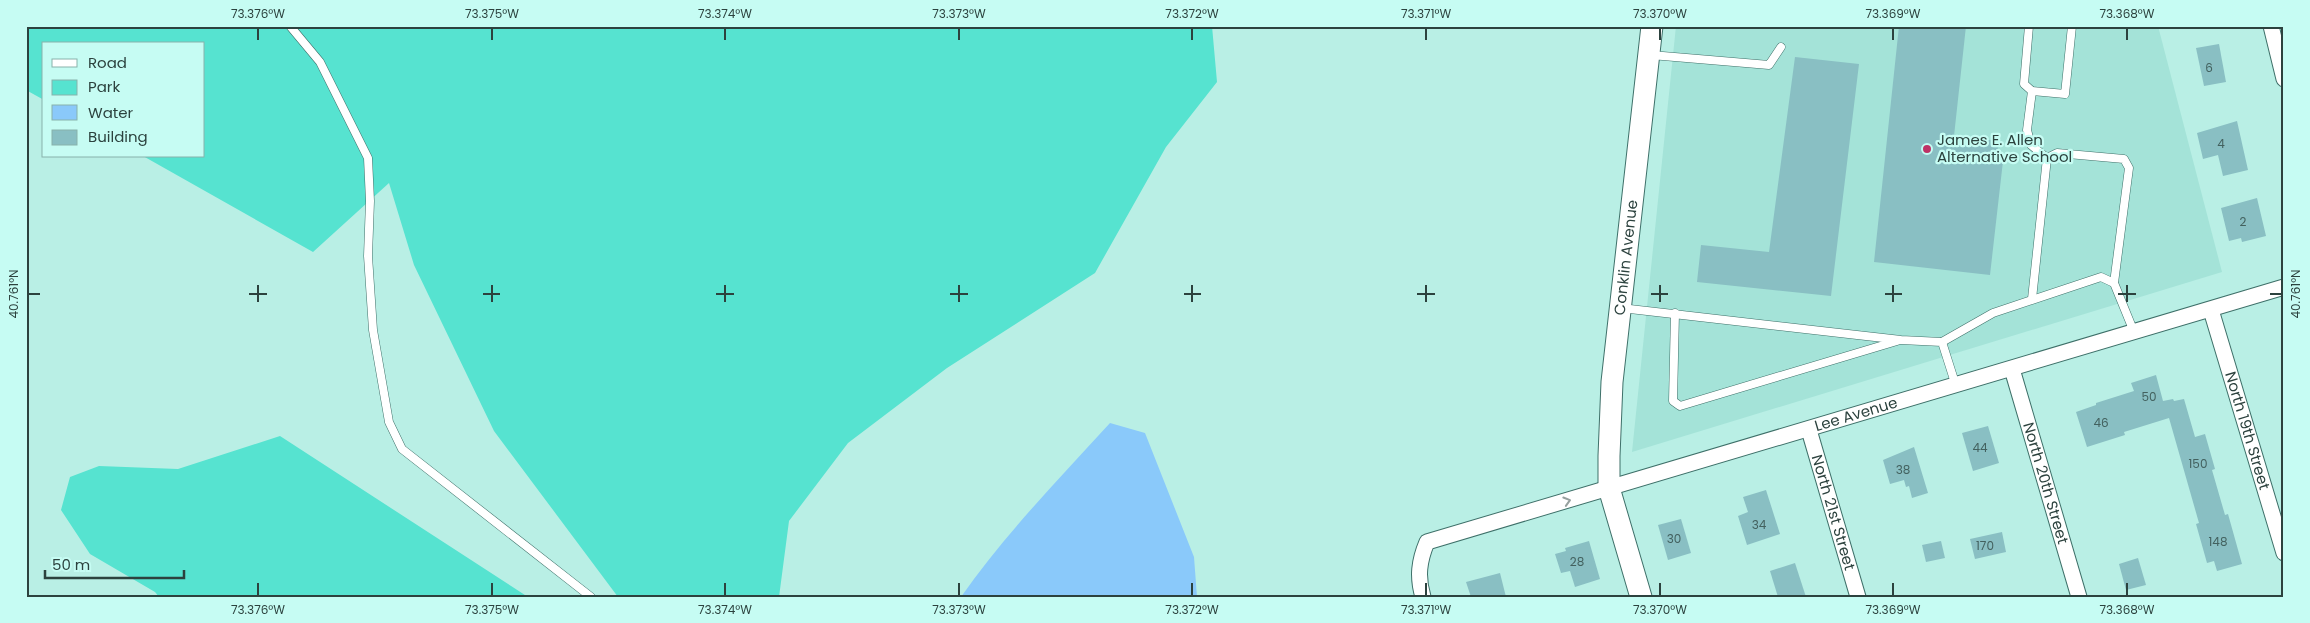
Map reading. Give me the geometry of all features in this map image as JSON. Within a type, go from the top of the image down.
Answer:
[{"type":"street","name":"Conklin Avenue","points":[[1641,597],[1609,488],[1612,382],[1652,26]]},
{"type":"street","points":[[2271,26],[2284,79]]},
{"type":"street","name":"Lee Avenue","points":[[1423,597],[1419,576],[1420,559],[1427,542],[2284,288]]},
{"type":"street","name":"North 19th Street","points":[[2211,310],[2284,553]]},
{"type":"street","name":"North 20th Street","points":[[2012,369],[2079,597]]},
{"type":"street","name":"North 21st Street","points":[[1809,430],[1858,597]]},
{"type":"lane","points":[[290,26],[320,62],[368,158],[370,201],[368,256],[373,330],[389,422],[402,449],[591,597]]},
{"type":"lane","points":[[2029,26],[2024,84],[2032,91],[2065,94],[2072,26]]},
{"type":"lane","points":[[1649,55],[1769,65],[1781,47]]},
{"type":"lane","points":[[2032,91],[2027,130],[2031,146],[2047,158]]},
{"type":"lane","points":[[2047,158],[2057,152],[2124,159],[2128,168],[2114,283],[2134,333]]},
{"type":"lane","points":[[2032,299],[2047,158]]},
{"type":"lane","points":[[1620,307],[1901,340],[1942,342],[1993,313],[2032,299],[2101,277],[2114,283]]},
{"type":"lane","points":[[1675,313],[1673,401],[1680,406],[1901,340]]},
{"type":"lane","points":[[1942,342],[1956,386]]},
{"type":"shaded area","name":"James E. Allen Alternative School","points":[[1676,26],[2158,26],[2222,272],[1632,452]]},
{"type":"green space","points":[[26,26],[1212,26],[1217,82],[1166,147],[1095,273],[947,368],[848,443],[789,521],[779,597],[618,597],[494,431],[414,265],[389,183],[313,252],[147,158],[205,158],[205,42],[42,42],[42,99],[26,90]]},
{"type":"green space","points":[[280,436],[528,597],[159,597],[155,592],[90,554],[61,510],[70,477],[99,466],[178,469]]},
{"type":"water","points":[[1110,423],[1145,433],[1194,557],[1197,597],[961,597],[1014,529]]},
{"type":"building","points":[[1899,26],[1966,26],[1954,136],[1999,141],[1997,161],[2003,161],[1990,275],[1874,262]]},
{"type":"building","points":[[2219,44],[2226,82],[2204,86],[2196,48]]},
{"type":"building","points":[[1795,57],[1859,64],[1831,296],[1697,282],[1701,245],[1769,252]]},
{"type":"building","points":[[2237,121],[2248,170],[2223,176],[2218,155],[2203,159],[2197,133]]},
{"type":"building","points":[[2257,198],[2266,236],[2242,242],[2241,238],[2229,241],[2221,208]]},
{"type":"building","points":[[2156,375],[2163,401],[2184,399],[2195,437],[2205,434],[2215,469],[2212,470],[2225,515],[2228,514],[2242,564],[2217,571],[2214,561],[2207,563],[2196,524],[2199,523],[2169,418],[2124,432],[2125,435],[2087,447],[2076,412],[2096,405],[2096,403],[2134,391],[2131,383]]},
{"type":"building","points":[[1988,426],[1999,463],[1973,471],[1962,433]]},
{"type":"building","points":[[1914,447],[1928,493],[1912,498],[1909,486],[1906,487],[1904,480],[1890,484],[1883,460]]},
{"type":"building","points":[[1766,490],[1780,534],[1747,545],[1738,516],[1748,512],[1743,497]]},
{"type":"building","points":[[1681,519],[1691,553],[1668,560],[1658,525]]},
{"type":"building","points":[[2002,532],[2006,552],[1975,559],[1970,539]]},
{"type":"building","points":[[1589,541],[1600,579],[1575,587],[1570,571],[1561,573],[1555,554],[1566,551],[1565,548]]},
{"type":"building","points":[[1941,541],[1945,558],[1926,562],[1922,545]]},
{"type":"building","points":[[2138,558],[2146,585],[2126,590],[2119,564]]},
{"type":"building","points":[[1795,563],[1806,597],[1778,597],[1770,571]]},
{"type":"building","points":[[1500,573],[1506,597],[1471,597],[1466,582]]},
{"type":"place","name":"James E. Allen Alternative School","points":[[1927,149]]}]
